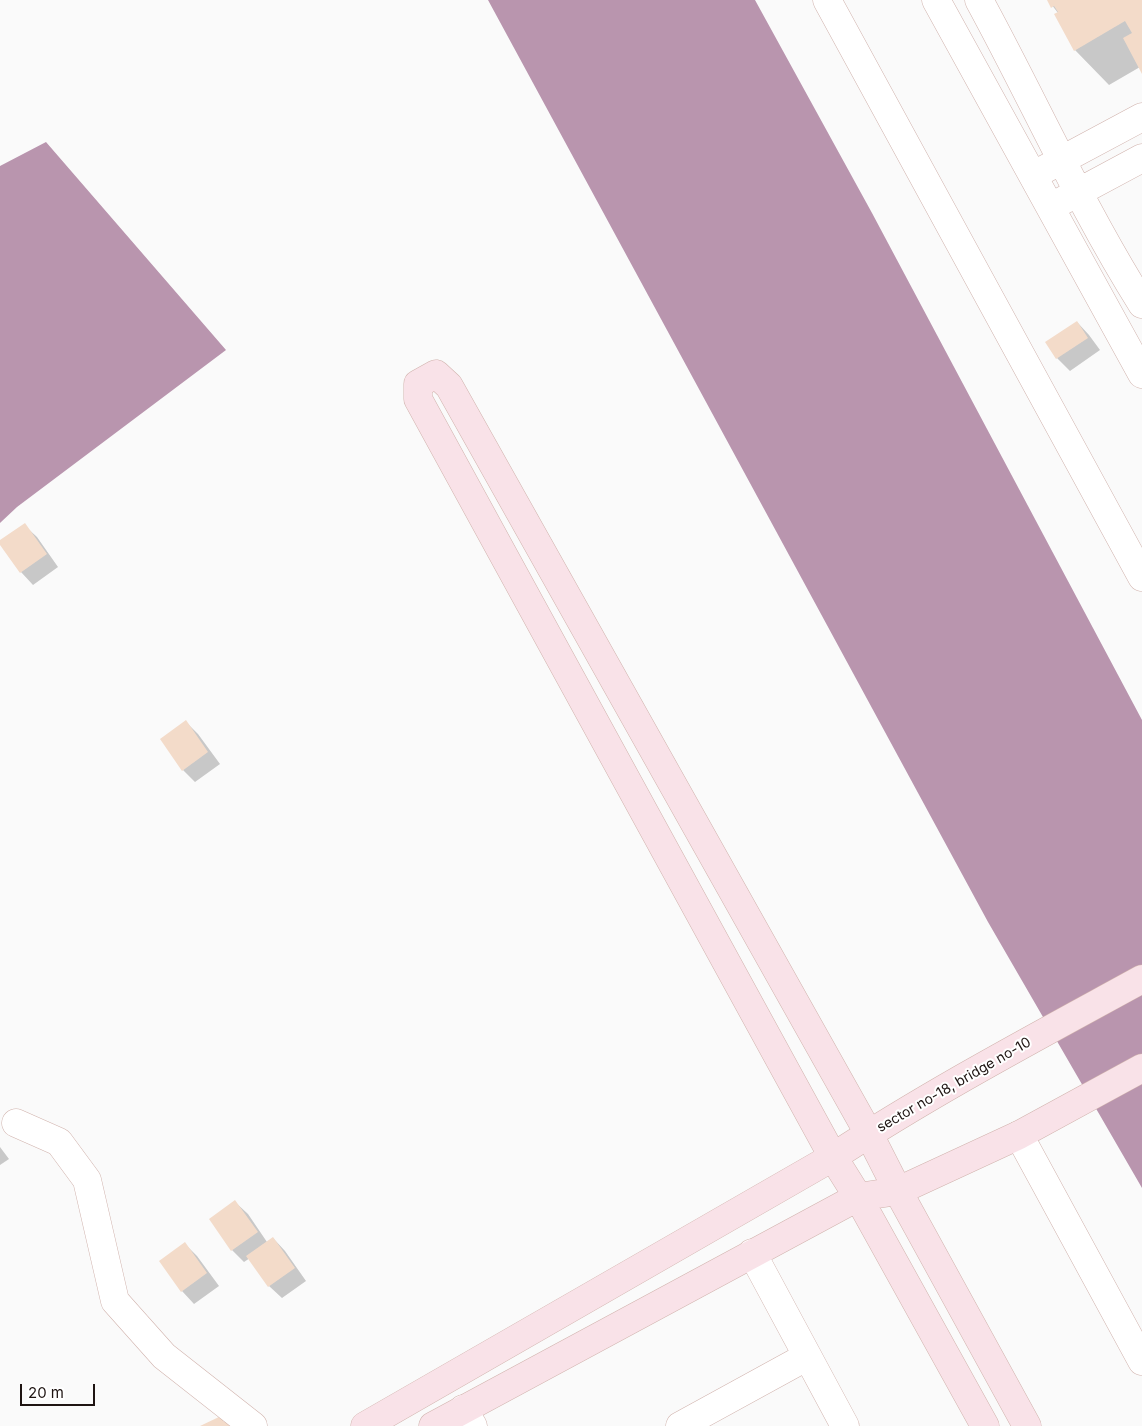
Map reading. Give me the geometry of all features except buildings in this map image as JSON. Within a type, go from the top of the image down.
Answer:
[{"type":"street","points":[[827,0],[1142,577]]},
{"type":"street","points":[[936,0],[1142,374]]},
{"type":"street","points":[[979,0],[1078,192],[1142,304]]},
{"type":"street","points":[[1033,176],[1142,117]]},
{"type":"street","points":[[1050,207],[1142,158]]},
{"type":"street","points":[[984,1426],[858,1197],[833,1157],[418,399],[418,384],[436,374],[449,386],[869,1134],[898,1191],[1027,1426]]},
{"type":"street","name":"sector no-18, bridge no-10","points":[[365,1426],[833,1157],[869,1134],[1039,1036],[1142,979]]},
{"type":"street","points":[[433,1426],[468,1418],[752,1252],[858,1197],[898,1191],[1019,1135],[1142,1068]]},
{"type":"street","points":[[16,1123],[59,1142],[87,1180],[115,1302],[164,1356],[253,1426]]},
{"type":"street","points":[[1019,1135],[1142,1361]]},
{"type":"street","points":[[752,1252],[844,1426]]},
{"type":"street","points":[[680,1426],[806,1357]]},
{"type":"shaded area","points":[[488,0],[755,0],[872,213],[1142,720],[1142,1188],[988,922]]},
{"type":"shaded area","points":[[46,142],[226,350],[17,507],[0,523],[0,166]]}]
